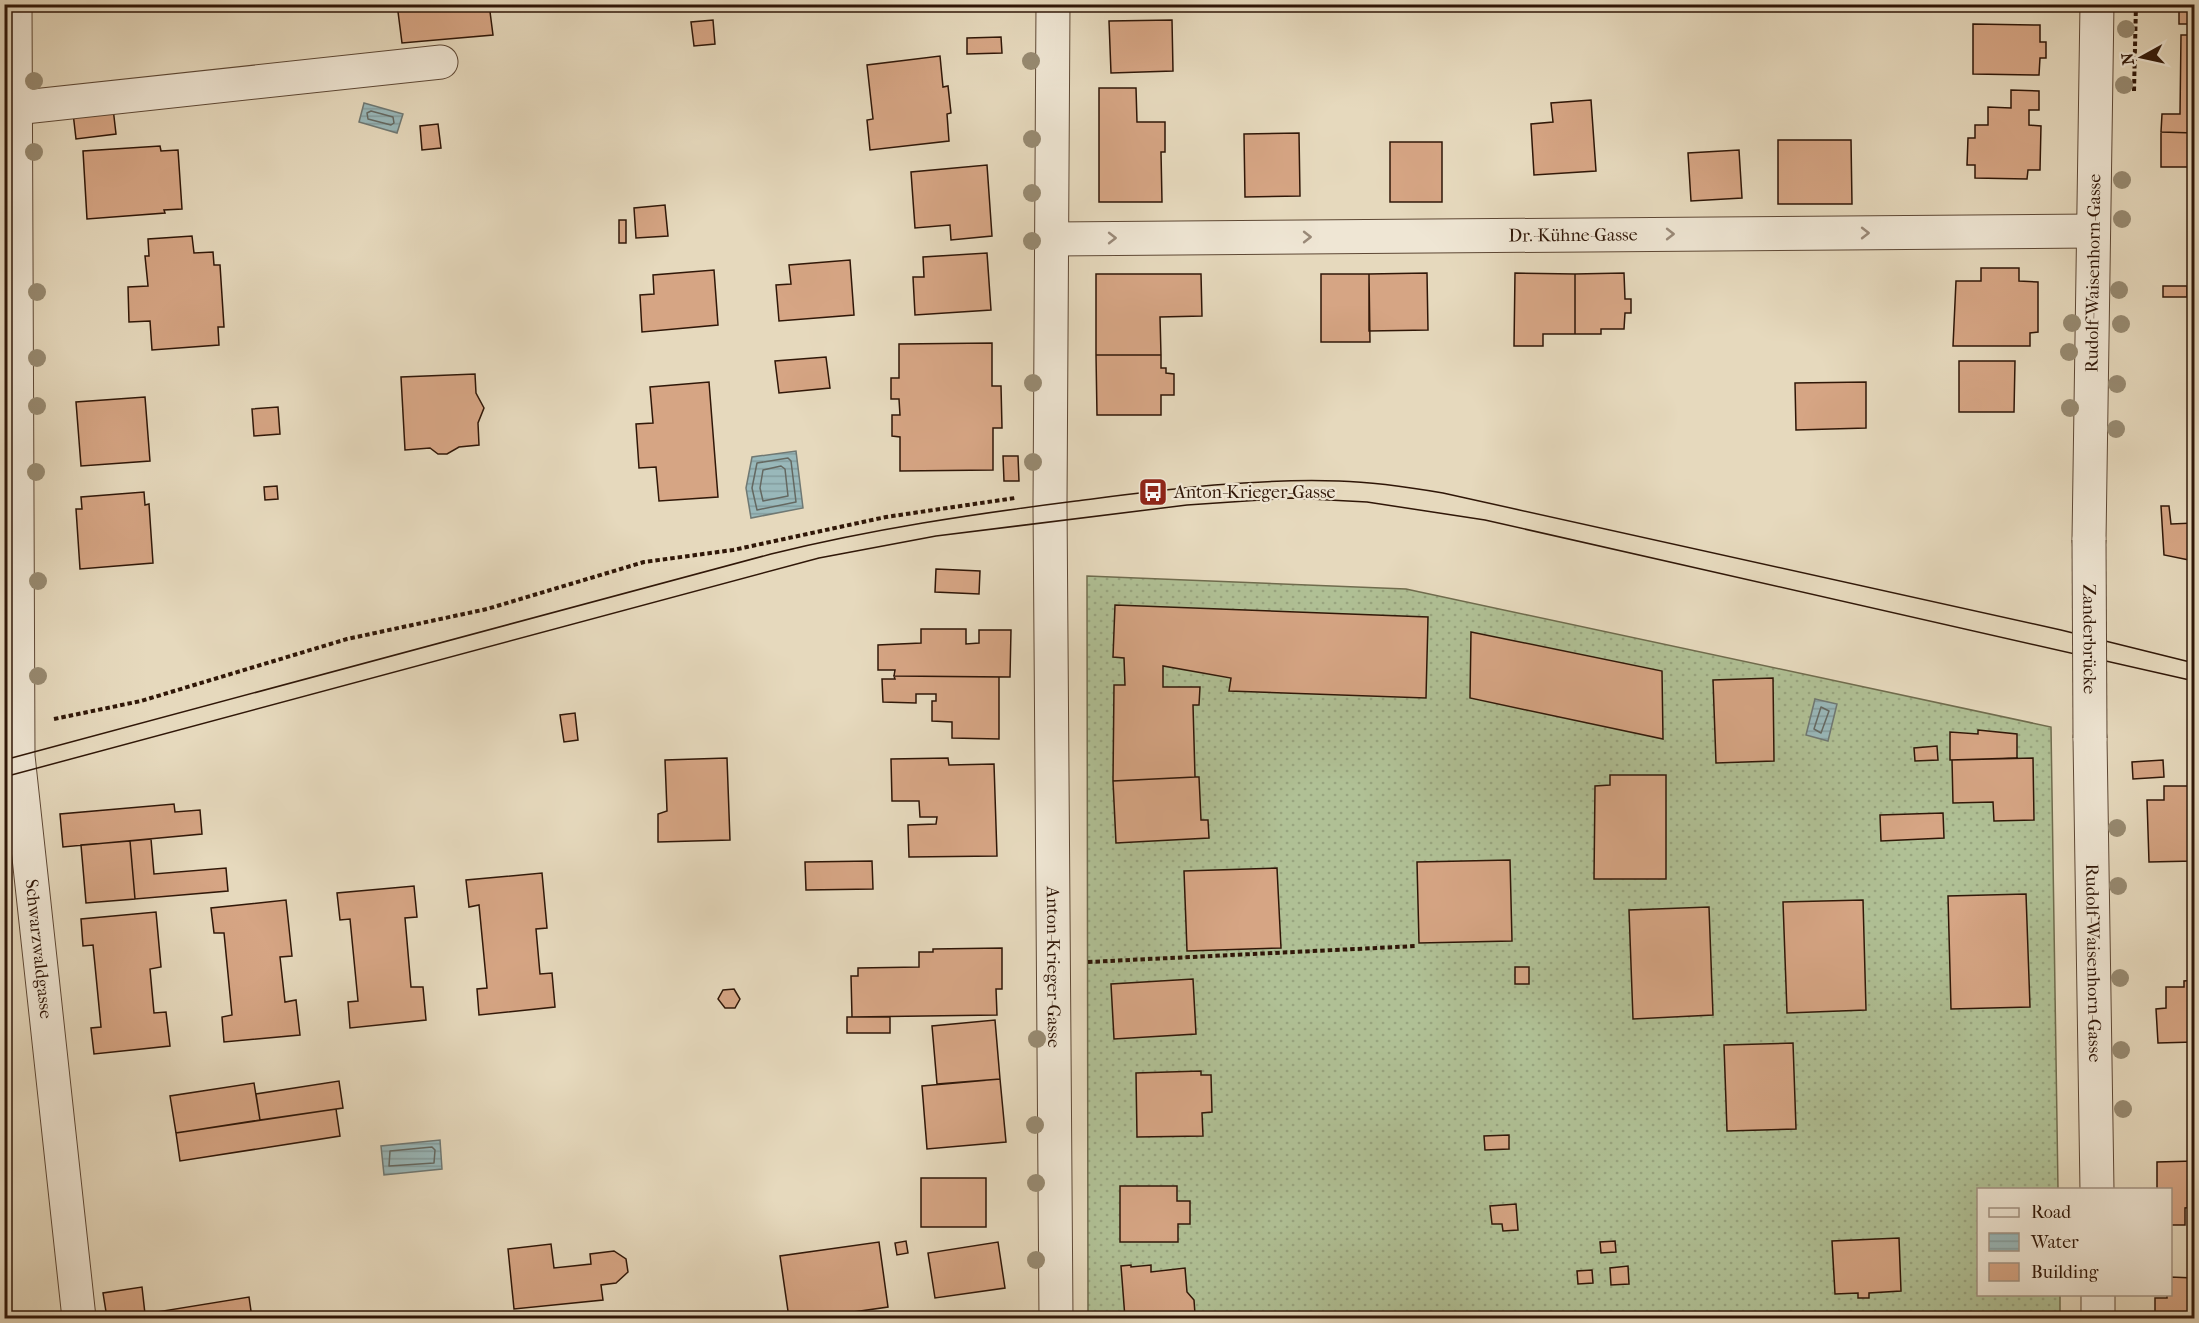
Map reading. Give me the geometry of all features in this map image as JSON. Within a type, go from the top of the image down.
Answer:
[{"type":"street","name":"Schwarzwaldgasse","points":[[15,4],[17,725],[13,802],[79,1318]]},
{"type":"street","name":"Anton-Krieger-Gasse","points":[[1053,4],[1051,493],[1056,1318]]},
{"type":"street","name":"Rudolf-Waisenhorn-Gasse","points":[[2089,540],[2097,4]]},
{"type":"street","points":[[15,108],[441,62]]},
{"type":"street","name":"Dr.-Kühne-Gasse","points":[[1053,239],[2094,231]]},
{"type":"street","name":"Zanderbrücke","points":[[2089,540],[2090,738]]},
{"type":"street","name":"Rudolf-Waisenhorn-Gasse","points":[[2090,738],[2097,1188]]},
{"type":"street","points":[[2098,1296],[2098,1318]]},
{"type":"path","points":[[17,725],[141,701],[347,639],[488,609],[644,562],[733,550],[886,517],[1051,493]]},
{"type":"path","points":[[1053,964],[1417,946]]},
{"type":"green space","points":[[1087,576],[1406,589],[2051,727],[2058,1188],[1977,1188],[1977,1296],[2060,1296],[2060,1318],[1088,1318]]},
{"type":"water","points":[[364,103],[403,114],[397,133],[359,122]]},
{"type":"water","points":[[796,451],[803,508],[751,518],[746,488],[752,457]]},
{"type":"water","points":[[1815,699],[1837,704],[1828,741],[1806,735]]},
{"type":"water","points":[[440,1140],[442,1169],[384,1175],[381,1146]]},
{"type":"building","points":[[397,4],[489,4],[493,35],[402,43]]},
{"type":"building","points":[[2179,4],[2194,4],[2194,24],[2179,24]]},
{"type":"building","points":[[713,20],[715,44],[694,46],[691,22]]},
{"type":"building","points":[[1172,20],[1173,71],[1111,73],[1109,21]]},
{"type":"building","points":[[1973,24],[2040,25],[2040,42],[2046,42],[2046,58],[2040,58],[2039,75],[1973,74]]},
{"type":"building","points":[[2181,35],[2194,35],[2194,133],[2161,132],[2162,114],[2180,114]]},
{"type":"building","points":[[1001,37],[1002,53],[967,54],[967,38]]},
{"type":"building","points":[[940,56],[943,87],[948,86],[951,113],[947,114],[949,141],[870,150],[867,120],[873,119],[867,65]]},
{"type":"building","points":[[1099,88],[1136,88],[1137,122],[1165,122],[1165,152],[1161,152],[1162,202],[1099,202]]},
{"type":"building","points":[[2011,90],[2039,91],[2039,110],[2029,110],[2029,125],[2041,126],[2040,170],[2028,170],[2027,179],[1975,178],[1975,165],[1967,165],[1968,138],[1975,138],[1975,125],[1988,125],[1988,107],[2011,108]]},
{"type":"building","points":[[1591,100],[1596,171],[1534,175],[1531,124],[1553,122],[1551,103]]},
{"type":"building","points":[[113,108],[116,134],[76,139],[73,113]]},
{"type":"building","points":[[438,124],[441,148],[422,150],[420,126]]},
{"type":"building","points":[[2161,132],[2194,133],[2194,167],[2161,167]]},
{"type":"building","points":[[1299,133],[1300,196],[1245,197],[1244,134]]},
{"type":"building","points":[[1778,140],[1851,140],[1852,204],[1778,204]]},
{"type":"building","points":[[1390,142],[1442,142],[1442,202],[1390,202]]},
{"type":"building","points":[[160,146],[161,151],[178,150],[182,209],[164,210],[165,213],[87,219],[83,151]]},
{"type":"building","points":[[1739,150],[1742,198],[1691,201],[1688,153]]},
{"type":"building","points":[[987,165],[992,236],[951,240],[950,225],[915,228],[911,172]]},
{"type":"building","points":[[665,205],[668,236],[636,238],[634,208]]},
{"type":"building","points":[[619,220],[626,220],[626,243],[619,243]]},
{"type":"building","points":[[192,236],[194,253],[213,252],[214,265],[220,265],[224,327],[218,327],[219,345],[152,350],[150,321],[129,322],[128,287],[148,286],[145,256],[149,256],[148,239]]},
{"type":"building","points":[[987,253],[991,310],[915,315],[913,277],[924,277],[923,257]]},
{"type":"building","points":[[850,260],[854,315],[779,321],[776,285],[791,284],[789,265]]},
{"type":"building","points":[[1981,268],[2019,268],[2019,281],[2038,282],[2038,332],[2030,333],[2030,346],[1953,346],[1956,281],[1981,281]]},
{"type":"building","points":[[714,270],[718,325],[642,332],[640,295],[654,294],[653,275]]},
{"type":"building","points":[[1427,273],[1428,330],[1369,331],[1369,274]]},
{"type":"building","points":[[1515,273],[1575,274],[1575,334],[1543,334],[1543,346],[1514,346]]},
{"type":"building","points":[[1624,273],[1625,299],[1631,299],[1631,313],[1625,313],[1624,329],[1601,329],[1601,334],[1575,334],[1575,274]]},
{"type":"building","points":[[1096,274],[1201,274],[1202,316],[1160,317],[1161,355],[1096,355]]},
{"type":"building","points":[[1321,274],[1369,274],[1370,342],[1321,342]]},
{"type":"building","points":[[2163,286],[2187,286],[2187,297],[2163,297]]},
{"type":"building","points":[[992,343],[992,386],[1001,386],[1002,428],[993,428],[993,470],[900,471],[900,437],[892,436],[892,415],[900,415],[899,399],[891,399],[891,378],[899,378],[899,344]]},
{"type":"building","points":[[1096,355],[1161,355],[1161,368],[1166,368],[1166,373],[1174,374],[1174,395],[1161,395],[1161,415],[1097,415]]},
{"type":"building","points":[[826,357],[830,388],[779,393],[775,361]]},
{"type":"building","points":[[1959,361],[2015,361],[2014,412],[1959,412]]},
{"type":"building","points":[[475,374],[476,393],[484,408],[478,423],[479,445],[459,447],[447,454],[438,454],[430,448],[405,450],[401,377]]},
{"type":"building","points":[[709,382],[718,497],[659,501],[656,467],[639,468],[636,424],[653,423],[650,387]]},
{"type":"building","points":[[1866,382],[1866,428],[1796,430],[1795,383]]},
{"type":"building","points":[[145,397],[150,461],[81,466],[76,402]]},
{"type":"building","points":[[278,407],[280,434],[254,436],[252,409]]},
{"type":"building","points":[[2188,445],[2194,445],[2194,478],[2188,478]]},
{"type":"building","points":[[1003,456],[1018,456],[1019,481],[1004,481]]},
{"type":"building","points":[[277,486],[278,499],[265,500],[264,487]]},
{"type":"building","points":[[144,492],[145,505],[149,504],[153,563],[80,569],[76,509],[82,509],[81,497]]},
{"type":"building","points":[[2161,506],[2169,506],[2171,524],[2194,523],[2194,561],[2164,555]]},
{"type":"building","points":[[936,569],[980,571],[979,594],[935,592]]},
{"type":"building","points":[[1115,605],[1428,617],[1426,698],[1229,691],[1231,678],[1163,666],[1163,687],[1200,687],[1199,705],[1193,705],[1195,777],[1113,781],[1114,685],[1125,685],[1124,658],[1113,657]]},
{"type":"building","points":[[921,629],[966,629],[966,644],[979,643],[979,630],[1011,630],[1010,677],[894,676],[895,670],[878,670],[878,645],[921,643]]},
{"type":"building","points":[[1471,632],[1662,671],[1663,739],[1470,698]]},
{"type":"building","points":[[894,676],[999,677],[999,739],[952,738],[952,722],[932,721],[932,701],[936,701],[936,694],[916,694],[916,703],[883,702],[882,679],[895,679]]},
{"type":"building","points":[[1773,678],[1774,761],[1716,763],[1713,680]]},
{"type":"building","points":[[575,713],[578,740],[564,742],[560,715]]},
{"type":"building","points":[[1978,730],[2017,734],[2017,758],[1950,760],[1950,732],[1978,734]]},
{"type":"building","points":[[1937,746],[1938,760],[1915,761],[1914,748]]},
{"type":"building","points":[[727,758],[730,840],[658,842],[658,814],[667,811],[665,760]]},
{"type":"building","points":[[948,758],[949,765],[994,764],[997,856],[909,857],[908,825],[936,824],[937,817],[920,817],[919,801],[892,801],[891,759]]},
{"type":"building","points":[[2033,758],[2034,820],[1994,821],[1993,802],[1953,803],[1952,760]]},
{"type":"building","points":[[2163,760],[2164,777],[2133,779],[2132,762]]},
{"type":"building","points":[[1610,775],[1666,775],[1666,879],[1594,879],[1595,786],[1610,785]]},
{"type":"building","points":[[1199,777],[1201,820],[1208,820],[1209,838],[1116,843],[1113,781]]},
{"type":"building","points":[[2164,786],[2194,786],[2194,861],[2149,862],[2147,800],[2164,800]]},
{"type":"building","points":[[174,804],[175,812],[200,810],[202,834],[63,847],[60,814]]},
{"type":"building","points":[[1943,813],[1944,838],[1881,841],[1880,815]]},
{"type":"building","points":[[151,839],[154,874],[226,868],[228,891],[135,899],[130,841]]},
{"type":"building","points":[[130,841],[135,899],[86,903],[81,845]]},
{"type":"building","points":[[1510,860],[1512,941],[1419,943],[1417,862]]},
{"type":"building","points":[[872,861],[873,889],[806,890],[805,862]]},
{"type":"building","points":[[1277,868],[1281,948],[1187,951],[1184,871]]},
{"type":"building","points":[[542,873],[547,928],[536,929],[540,974],[552,973],[555,1007],[479,1015],[477,989],[487,988],[479,905],[469,907],[466,880]]},
{"type":"building","points":[[414,886],[417,917],[405,918],[411,987],[423,987],[426,1020],[350,1028],[348,1002],[358,1001],[350,919],[340,920],[337,893]]},
{"type":"building","points":[[2026,894],[2030,1007],[1951,1009],[1948,896]]},
{"type":"building","points":[[286,900],[292,956],[280,957],[285,1002],[296,1000],[300,1035],[224,1042],[222,1017],[232,1015],[224,933],[214,933],[211,908]]},
{"type":"building","points":[[1863,900],[1866,1010],[1787,1013],[1783,902]]},
{"type":"building","points":[[1709,907],[1713,1015],[1633,1019],[1629,910]]},
{"type":"building","points":[[156,912],[161,967],[150,969],[154,1013],[166,1012],[170,1046],[94,1054],[91,1028],[101,1027],[93,945],[83,946],[81,919]]},
{"type":"building","points":[[1002,948],[1002,989],[996,989],[997,1015],[852,1017],[851,976],[858,976],[858,968],[919,967],[919,952],[933,952],[933,949]]},
{"type":"building","points":[[1515,967],[1529,967],[1529,984],[1515,984]]},
{"type":"building","points":[[1193,979],[1196,1034],[1114,1039],[1111,984]]},
{"type":"building","points":[[2194,980],[2194,1042],[2158,1043],[2156,1009],[2166,1008],[2166,987],[2184,987],[2184,981]]},
{"type":"building","points":[[734,989],[740,999],[735,1008],[725,1008],[718,999],[723,990]]},
{"type":"building","points":[[847,1017],[890,1017],[890,1033],[847,1033]]},
{"type":"building","points":[[995,1020],[1000,1079],[937,1084],[932,1026]]},
{"type":"building","points":[[1793,1043],[1796,1129],[1727,1131],[1724,1045]]},
{"type":"building","points":[[1201,1071],[1201,1075],[1211,1075],[1212,1112],[1202,1113],[1203,1136],[1137,1137],[1136,1073]]},
{"type":"building","points":[[1000,1079],[1006,1142],[927,1149],[922,1086]]},
{"type":"building","points":[[339,1081],[343,1108],[260,1120],[256,1094]]},
{"type":"building","points":[[254,1083],[260,1120],[176,1133],[170,1096]]},
{"type":"building","points":[[336,1109],[340,1136],[180,1161],[176,1133]]},
{"type":"building","points":[[1509,1135],[1509,1149],[1485,1150],[1484,1136]]},
{"type":"building","points":[[2194,1161],[2194,1207],[2185,1208],[2185,1225],[2172,1225],[2172,1188],[2157,1188],[2157,1162]]},
{"type":"building","points":[[921,1178],[986,1178],[986,1227],[921,1227]]},
{"type":"building","points":[[1120,1186],[1177,1186],[1177,1201],[1190,1201],[1190,1224],[1178,1224],[1178,1242],[1120,1242]]},
{"type":"building","points":[[1516,1204],[1518,1230],[1503,1231],[1502,1224],[1492,1224],[1490,1206]]},
{"type":"building","points":[[1899,1238],[1901,1291],[1869,1293],[1869,1298],[1858,1298],[1858,1293],[1835,1294],[1832,1241]]},
{"type":"building","points":[[906,1241],[908,1253],[897,1255],[895,1243]]},
{"type":"building","points":[[1615,1241],[1616,1252],[1601,1253],[1600,1242]]},
{"type":"building","points":[[879,1242],[888,1307],[811,1318],[789,1318],[780,1256]]},
{"type":"building","points":[[998,1242],[1005,1288],[935,1298],[928,1253]]},
{"type":"building","points":[[551,1244],[554,1268],[591,1264],[590,1254],[614,1251],[626,1259],[628,1272],[616,1283],[601,1285],[603,1300],[514,1309],[508,1249]]},
{"type":"building","points":[[1131,1265],[1131,1267],[1151,1265],[1151,1272],[1185,1268],[1187,1292],[1194,1300],[1195,1314],[1191,1318],[1125,1318],[1121,1266]]},
{"type":"building","points":[[1628,1266],[1629,1284],[1611,1285],[1610,1268]]},
{"type":"building","points":[[1592,1270],[1593,1283],[1578,1284],[1577,1271]]},
{"type":"building","points":[[2172,1277],[2194,1278],[2194,1318],[2155,1318],[2155,1298],[2167,1298],[2167,1296],[2172,1296]]},
{"type":"building","points":[[142,1287],[145,1314],[249,1297],[252,1318],[107,1318],[103,1293]]},
{"type":"tram line","points":[[4,760],[809,545],[999,511],[1174,489],[1273,481],[1352,482],[1443,493],[2061,630],[2194,663]]},
{"type":"tram line","points":[[4,777],[819,558],[936,536],[1187,505],[1291,498],[1367,502],[1485,520],[2194,681]]},
{"type":"place","name":"Anton-Krieger-Gasse","points":[[1153,492]]}]
